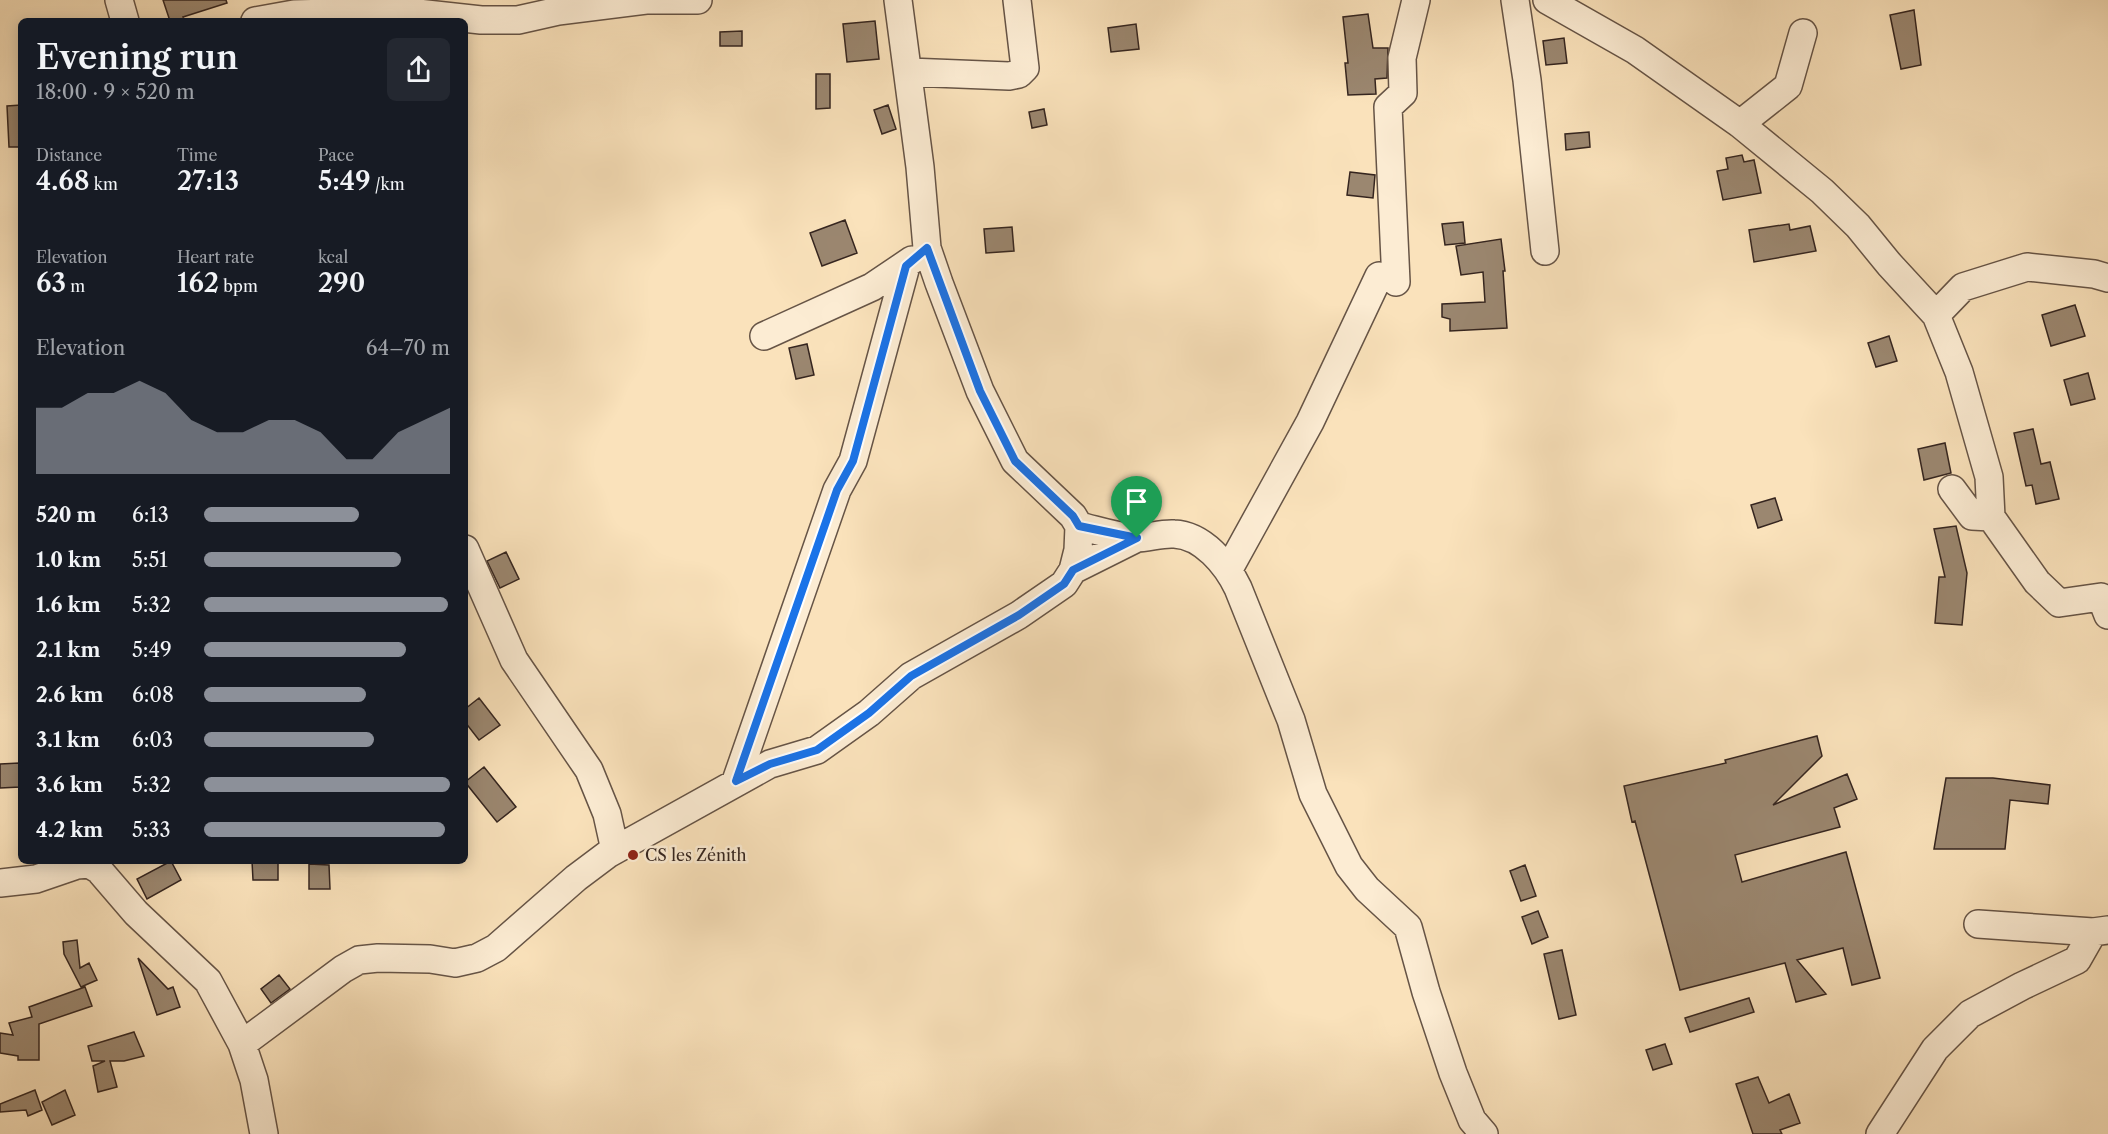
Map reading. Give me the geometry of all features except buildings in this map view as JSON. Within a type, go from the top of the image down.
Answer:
[{"type":"street","points":[[119,0],[124,18]]},
{"type":"street","points":[[468,19],[518,20],[558,11],[646,0],[698,0]]},
{"type":"street","points":[[242,1044],[343,969],[359,960],[430,959],[454,963],[477,958],[496,948],[576,878],[615,850],[770,764],[817,750],[869,713],[911,676],[1019,615],[1064,584],[1073,570],[1078,550],[1079,526],[1073,516],[1015,461],[980,391],[927,248],[909,72],[898,0]]},
{"type":"street","points":[[909,72],[1009,76],[1020,74],[1025,68],[1017,0]]},
{"type":"street","points":[[1229,569],[1388,279],[1388,107],[1403,93],[1402,58],[1416,0]]},
{"type":"street","points":[[1515,0],[1527,80],[1545,251]]},
{"type":"street","points":[[1547,0],[1635,50],[1740,124],[1822,191],[1858,226],[1936,315],[1959,372],[1989,477],[1991,517],[2037,582],[2059,603],[2100,597],[2108,615]]},
{"type":"street","points":[[272,18],[294,14],[400,11],[463,18]]},
{"type":"street","points":[[1740,124],[1788,86],[1803,33]]},
{"type":"street","points":[[764,336],[872,287],[906,266],[927,248]]},
{"type":"street","points":[[736,781],[837,490],[853,461],[906,266]]},
{"type":"street","points":[[1936,315],[1963,287],[2027,267],[2094,274],[2108,279]]},
{"type":"street","points":[[1952,489],[1972,516],[1991,517]]},
{"type":"street","points":[[1079,526],[1137,538],[1174,534],[1187,536],[1214,553],[1229,569],[1291,720],[1313,794],[1344,856],[1367,889],[1408,927],[1426,992],[1453,1073],[1472,1120],[1484,1134]]},
{"type":"street","points":[[1073,570],[1137,538]]},
{"type":"street","points":[[468,556],[514,660],[590,770],[607,814],[615,850]]},
{"type":"street","points":[[0,883],[36,879],[77,865],[89,864],[99,870],[136,913],[208,981],[242,1044],[254,1080],[264,1134]]},
{"type":"street","points":[[1978,924],[2101,931]]},
{"type":"street","points":[[1880,1134],[1935,1049],[1970,1014],[2077,960],[2101,931]]},
{"type":"place","name":"CS les Zénith","points":[[633,855]]},
{"type":"route","points":[[927,248],[980,391],[1015,461],[1073,516],[1079,526],[1137,538],[1073,570],[1064,584],[1019,615],[946,654],[911,676],[869,713],[817,750],[770,764],[736,781],[837,490],[853,461],[906,266],[927,248]]}]
